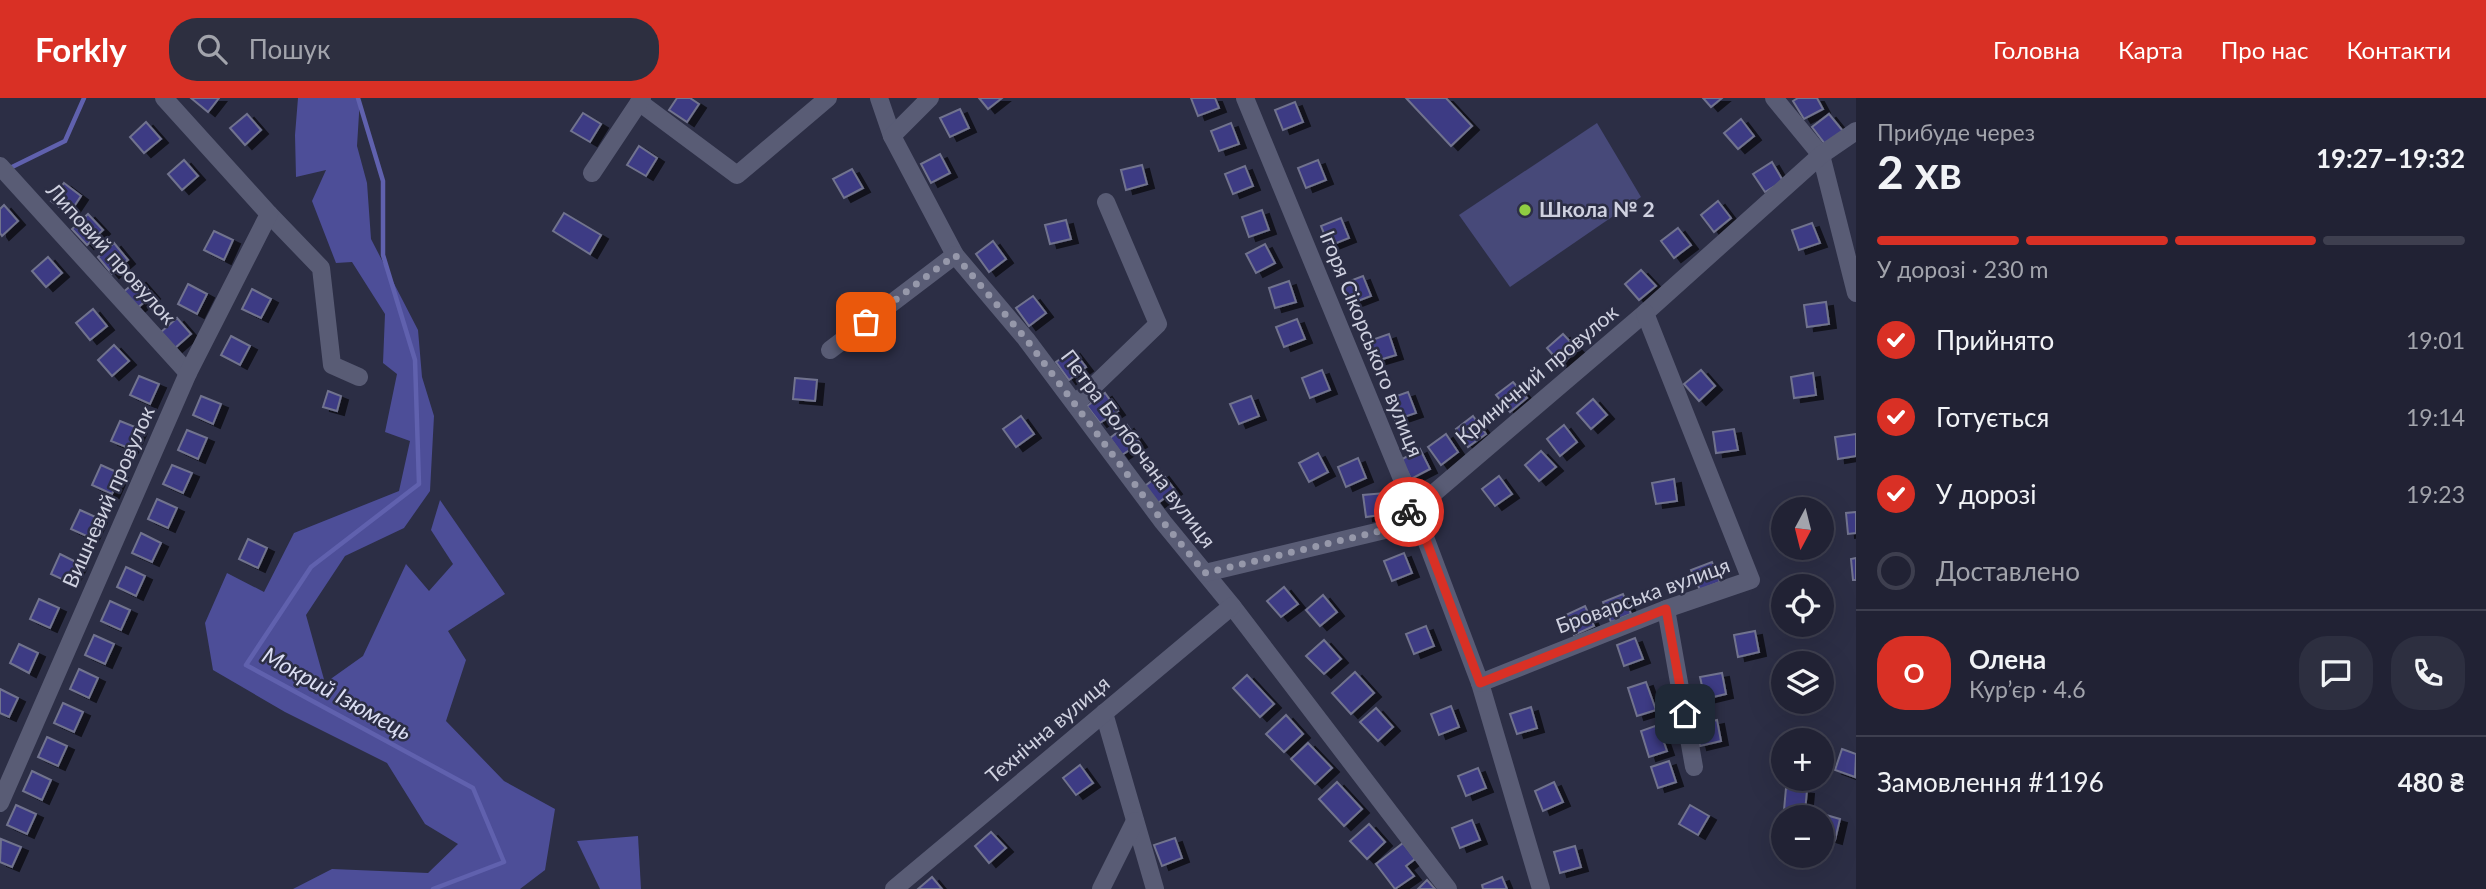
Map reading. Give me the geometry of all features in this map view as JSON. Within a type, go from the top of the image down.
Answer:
[{"type":"street","points":[[164,98],[321,268],[332,365],[359,377]]},
{"type":"street","points":[[592,173],[640,100],[737,175],[828,98]]},
{"type":"street","name":"Петра Болбочана вулиця","points":[[879,98],[892,136],[955,255],[1026,339],[1163,522],[1232,606],[1448,889]]},
{"type":"street","points":[[892,136],[930,98]]},
{"type":"street","name":"Ігоря Сікорського вулиця","points":[[1245,98],[1414,508],[1480,683],[1541,889]]},
{"type":"street","points":[[1774,98],[1821,155],[1856,293]]},
{"type":"street","name":"Криничний провулок","points":[[1205,573],[1393,528],[1645,313],[1821,155],[1856,131]]},
{"type":"street","name":"Липовий провулок","points":[[0,166],[188,373]]},
{"type":"street","points":[[1075,404],[1158,324],[1105,202]]},
{"type":"street","name":"Вишневий провулок","points":[[0,803],[188,373],[269,214]]},
{"type":"street","points":[[830,350],[955,255]]},
{"type":"street","name":"Броварська вулиця","points":[[1480,683],[1666,609],[1751,580],[1645,313]]},
{"type":"street","name":"Технічна вулиця","points":[[894,889],[1232,606]]},
{"type":"street","points":[[1666,609],[1694,766]]},
{"type":"street","points":[[1104,713],[1155,889]]},
{"type":"street","points":[[1101,889],[1135,821]]},
{"type":"shaded area","points":[[298,98],[360,98],[357,146],[367,183],[371,239],[418,330],[422,377],[434,416],[430,491],[404,528],[345,556],[306,615],[325,683],[363,656],[406,564],[429,591],[453,564],[431,530],[440,500],[505,594],[448,631],[466,660],[446,721],[504,781],[555,809],[545,870],[520,889],[293,889],[332,869],[428,873],[458,844],[425,824],[387,763],[285,712],[213,670],[205,623],[227,573],[264,592],[294,533],[399,491],[410,441],[385,432],[397,374],[383,363],[385,314],[352,262],[336,263],[312,201],[326,170],[296,177]]},
{"type":"shaded area","points":[[1597,123],[1641,197],[1510,287],[1459,215]]},
{"type":"shaded area","points":[[638,836],[641,889],[600,889],[577,841]]},
{"type":"building","points":[[191,98],[219,98],[208,112]]},
{"type":"building","points":[[677,98],[690,98],[699,104],[687,122],[669,110]]},
{"type":"building","points":[[979,98],[1002,98],[988,109]]},
{"type":"building","points":[[1191,98],[1215,98],[1219,108],[1198,116]]},
{"type":"building","points":[[1406,98],[1446,98],[1472,126],[1451,146]]},
{"type":"building","points":[[1703,98],[1722,98],[1711,107]]},
{"type":"building","points":[[1798,98],[1817,98],[1823,109],[1804,119],[1793,101]]},
{"type":"building","points":[[1295,102],[1303,122],[1283,130],[1275,110]]},
{"type":"building","points":[[960,109],[969,128],[950,137],[940,118]]},
{"type":"building","points":[[583,113],[601,124],[590,142],[571,131]]},
{"type":"building","points":[[247,114],[261,130],[245,145],[230,128]]},
{"type":"building","points":[[1829,114],[1843,131],[1825,144],[1812,127]]},
{"type":"building","points":[[1741,119],[1754,136],[1738,149],[1724,133]]},
{"type":"building","points":[[146,122],[161,139],[144,153],[130,137]]},
{"type":"building","points":[[1231,123],[1239,144],[1219,151],[1211,131]]},
{"type":"building","points":[[639,146],[657,158],[646,176],[627,165]]},
{"type":"building","points":[[940,154],[950,173],[931,183],[921,164]]},
{"type":"building","points":[[184,160],[198,176],[182,190],[168,174]]},
{"type":"building","points":[[1318,160],[1326,180],[1306,188],[1298,168]]},
{"type":"building","points":[[1772,162],[1783,181],[1765,192],[1753,174]]},
{"type":"building","points":[[1142,165],[1147,184],[1126,190],[1121,170]]},
{"type":"building","points":[[1245,166],[1253,186],[1233,194],[1225,174]]},
{"type":"building","points":[[852,169],[863,188],[844,198],[833,179]]},
{"type":"building","points":[[64,183],[81,196],[69,214],[51,201]]},
{"type":"building","points":[[1718,201],[1731,218],[1714,232],[1701,215]]},
{"type":"building","points":[[4,205],[18,221],[2,236],[0,209]]},
{"type":"building","points":[[1262,210],[1269,230],[1249,237],[1242,217]]},
{"type":"building","points":[[564,213],[601,235],[590,254],[553,231]]},
{"type":"building","points":[[88,214],[103,230],[87,245],[72,229]]},
{"type":"building","points":[[1341,218],[1349,238],[1329,246],[1321,226]]},
{"type":"building","points":[[1066,220],[1071,239],[1050,244],[1045,225]]},
{"type":"building","points":[[1812,223],[1820,243],[1799,250],[1792,230]]},
{"type":"building","points":[[1678,228],[1691,245],[1674,258],[1661,241]]},
{"type":"building","points":[[214,231],[233,240],[224,260],[204,250]]},
{"type":"building","points":[[993,241],[1006,259],[989,272],[976,254]]},
{"type":"building","points":[[114,243],[128,260],[112,274],[98,257]]},
{"type":"building","points":[[1265,244],[1275,263],[1256,273],[1246,254]]},
{"type":"building","points":[[48,257],[62,273],[46,287],[32,271]]},
{"type":"building","points":[[1641,270],[1656,286],[1639,300],[1625,284]]},
{"type":"building","points":[[1363,276],[1371,296],[1350,304],[1342,284]]},
{"type":"building","points":[[139,279],[153,295],[136,309],[122,293]]},
{"type":"building","points":[[1289,281],[1296,302],[1275,308],[1269,288]]},
{"type":"building","points":[[188,284],[207,294],[197,314],[178,304]]},
{"type":"building","points":[[252,289],[271,299],[261,318],[242,309]]},
{"type":"building","points":[[1033,296],[1046,313],[1029,326],[1016,308]]},
{"type":"building","points":[[1826,302],[1829,324],[1807,327],[1804,305]]},
{"type":"building","points":[[93,309],[107,326],[90,340],[76,323]]},
{"type":"building","points":[[177,318],[191,334],[175,348],[161,332]]},
{"type":"building","points":[[1297,319],[1305,339],[1284,347],[1276,327]]},
{"type":"building","points":[[1389,334],[1396,355],[1376,361],[1369,341]]},
{"type":"building","points":[[1563,334],[1578,350],[1561,364],[1547,348]]},
{"type":"building","points":[[231,336],[250,346],[240,365],[221,355]]},
{"type":"building","points":[[114,345],[129,361],[112,376],[98,360]]},
{"type":"building","points":[[1073,350],[1086,367],[1069,380],[1056,362]]},
{"type":"building","points":[[1322,370],[1330,390],[1310,398],[1302,378]]},
{"type":"building","points":[[1701,370],[1715,386],[1699,401],[1684,384]]},
{"type":"building","points":[[1813,373],[1816,395],[1794,398],[1791,377]]},
{"type":"building","points":[[139,376],[159,384],[150,404],[130,395]]},
{"type":"building","points":[[795,378],[817,380],[815,401],[793,399]]},
{"type":"building","points":[[1513,382],[1527,398],[1510,412],[1496,395]]},
{"type":"building","points":[[328,391],[341,396],[337,411],[323,407]]},
{"type":"building","points":[[1408,392],[1416,413],[1395,420],[1388,399]]},
{"type":"building","points":[[1105,393],[1118,411],[1100,423],[1087,406]]},
{"type":"building","points":[[201,396],[221,404],[213,424],[193,415]]},
{"type":"building","points":[[1251,396],[1259,416],[1239,424],[1230,404]]},
{"type":"building","points":[[1593,399],[1607,415],[1591,429],[1577,413]]},
{"type":"building","points":[[1021,416],[1034,434],[1016,447],[1003,429]]},
{"type":"building","points":[[1473,416],[1486,434],[1468,447],[1456,429]]},
{"type":"building","points":[[120,421],[140,429],[131,449],[111,441]]},
{"type":"building","points":[[1127,425],[1140,443],[1122,455],[1110,438]]},
{"type":"building","points":[[1564,425],[1577,442],[1560,456],[1547,439]]},
{"type":"building","points":[[1734,429],[1738,450],[1716,453],[1713,432]]},
{"type":"building","points":[[187,430],[207,438],[198,459],[178,450]]},
{"type":"building","points":[[1446,434],[1458,452],[1441,465],[1428,447]]},
{"type":"building","points":[[1856,434],[1856,456],[1838,459],[1835,437]]},
{"type":"building","points":[[1420,449],[1430,469],[1411,479],[1401,460]]},
{"type":"building","points":[[1541,451],[1556,467],[1539,481],[1525,465]]},
{"type":"building","points":[[1318,453],[1328,472],[1309,482],[1299,463]]},
{"type":"building","points":[[1358,458],[1366,478],[1346,487],[1338,467]]},
{"type":"building","points":[[101,465],[121,474],[112,494],[92,485]]},
{"type":"building","points":[[172,465],[192,473],[183,493],[163,484]]},
{"type":"building","points":[[1162,473],[1175,490],[1158,503],[1145,486]]},
{"type":"building","points":[[1499,476],[1512,494],[1495,506],[1482,489]]},
{"type":"building","points":[[1674,479],[1677,501],[1656,504],[1652,483]]},
{"type":"building","points":[[1385,493],[1387,514],[1366,517],[1363,495]]},
{"type":"building","points":[[157,499],[177,508],[168,528],[148,519]]},
{"type":"building","points":[[80,510],[100,519],[91,538],[71,529]]},
{"type":"building","points":[[1856,512],[1856,533],[1848,534],[1846,513]]},
{"type":"building","points":[[141,533],[161,543],[152,562],[132,553]]},
{"type":"building","points":[[248,539],[267,548],[258,568],[239,559]]},
{"type":"building","points":[[1404,553],[1412,573],[1392,581],[1384,561]]},
{"type":"building","points":[[60,554],[80,564],[70,583],[51,574]]},
{"type":"building","points":[[1856,558],[1856,580],[1853,580],[1851,559]]},
{"type":"building","points":[[1712,562],[1720,582],[1700,590],[1691,570]]},
{"type":"building","points":[[126,567],[145,576],[136,596],[117,587]]},
{"type":"building","points":[[1284,587],[1298,604],[1281,617],[1267,601]]},
{"type":"building","points":[[1623,594],[1631,614],[1611,622],[1603,602]]},
{"type":"building","points":[[1323,595],[1337,612],[1320,626],[1306,610]]},
{"type":"building","points":[[39,599],[59,608],[50,628],[30,619]]},
{"type":"building","points":[[110,601],[130,610],[121,630],[101,621]]},
{"type":"building","points":[[1585,606],[1594,626],[1574,635],[1566,615]]},
{"type":"building","points":[[1426,626],[1434,646],[1414,654],[1406,634]]},
{"type":"building","points":[[1755,631],[1759,652],[1738,657],[1734,635]]},
{"type":"building","points":[[94,635],[114,644],[105,664],[85,655]]},
{"type":"building","points":[[1635,638],[1643,659],[1624,666],[1617,645]]},
{"type":"building","points":[[1324,640],[1341,659],[1324,674],[1306,656]]},
{"type":"building","points":[[19,644],[38,653],[29,673],[10,663]]},
{"type":"building","points":[[79,669],[98,678],[89,698],[70,689]]},
{"type":"building","points":[[1355,672],[1374,693],[1351,714],[1332,693]]},
{"type":"building","points":[[1722,673],[1726,694],[1705,699],[1700,677]]},
{"type":"building","points":[[1247,675],[1274,704],[1260,717],[1233,688]]},
{"type":"building","points":[[1646,682],[1656,710],[1637,716],[1628,688]]},
{"type":"building","points":[[0,689],[18,698],[9,717],[0,713]]},
{"type":"building","points":[[63,703],[83,712],[74,732],[54,723]]},
{"type":"building","points":[[1451,706],[1459,727],[1439,735],[1431,714]]},
{"type":"building","points":[[1531,707],[1537,728],[1517,734],[1510,714]]},
{"type":"building","points":[[1376,708],[1393,727],[1378,741],[1360,722]]},
{"type":"building","points":[[1286,715],[1303,734],[1284,752],[1266,734]]},
{"type":"building","points":[[1717,720],[1721,741],[1700,746],[1695,725]]},
{"type":"building","points":[[1658,725],[1667,751],[1649,757],[1641,731]]},
{"type":"building","points":[[47,737],[67,746],[58,766],[38,757]]},
{"type":"building","points":[[1308,743],[1332,768],[1315,784],[1291,759]]},
{"type":"building","points":[[1842,749],[1856,754],[1855,777],[1835,770]]},
{"type":"building","points":[[1669,761],[1676,782],[1658,788],[1651,767]]},
{"type":"building","points":[[1080,765],[1093,783],[1076,795],[1063,778]]},
{"type":"building","points":[[1478,768],[1486,788],[1466,796],[1458,776]]},
{"type":"building","points":[[32,771],[51,780],[42,800],[23,791]]},
{"type":"building","points":[[1337,782],[1362,809],[1344,826],[1319,799]]},
{"type":"building","points":[[1554,782],[1563,802],[1543,811],[1535,791]]},
{"type":"building","points":[[1786,791],[1807,791],[1806,805],[1784,805]]},
{"type":"building","points":[[16,805],[36,814],[27,834],[7,825]]},
{"type":"building","points":[[1690,805],[1709,816],[1698,835],[1679,824]]},
{"type":"building","points":[[1834,817],[1840,819],[1834,840]]},
{"type":"building","points":[[1472,820],[1480,840],[1460,848],[1452,828]]},
{"type":"building","points":[[1369,824],[1385,842],[1367,859],[1350,841]]},
{"type":"building","points":[[991,832],[1006,848],[989,863],[975,846]]},
{"type":"building","points":[[1175,838],[1182,858],[1162,866],[1154,845]]},
{"type":"building","points":[[1,839],[21,847],[12,867],[0,862]]},
{"type":"building","points":[[1403,843],[1415,859],[1406,866],[1414,876],[1395,889],[1376,864]]},
{"type":"building","points":[[1575,846],[1581,867],[1560,873],[1554,852]]},
{"type":"building","points":[[932,877],[942,889],[918,889]]},
{"type":"building","points":[[1502,877],[1507,889],[1483,889],[1482,885]]},
{"type":"building","points":[[1427,880],[1435,889],[1418,889]]},
{"type":"waterway","points":[[10,168],[65,141],[84,98]]},
{"type":"waterway","name":"Мокрий Ізюмець","points":[[358,98],[383,181],[383,255],[415,360],[419,484],[311,567],[246,665],[473,788],[504,862],[433,889]]},
{"type":"way so far","points":[[866,322],[955,255],[1026,339],[1163,522],[1205,573],[1393,528],[1409,512]]},
{"type":"place","name":"Школа № 2","points":[[1525,210]]},
{"type":"route","points":[[1409,512],[1414,508],[1480,683],[1666,609],[1685,714]]}]
